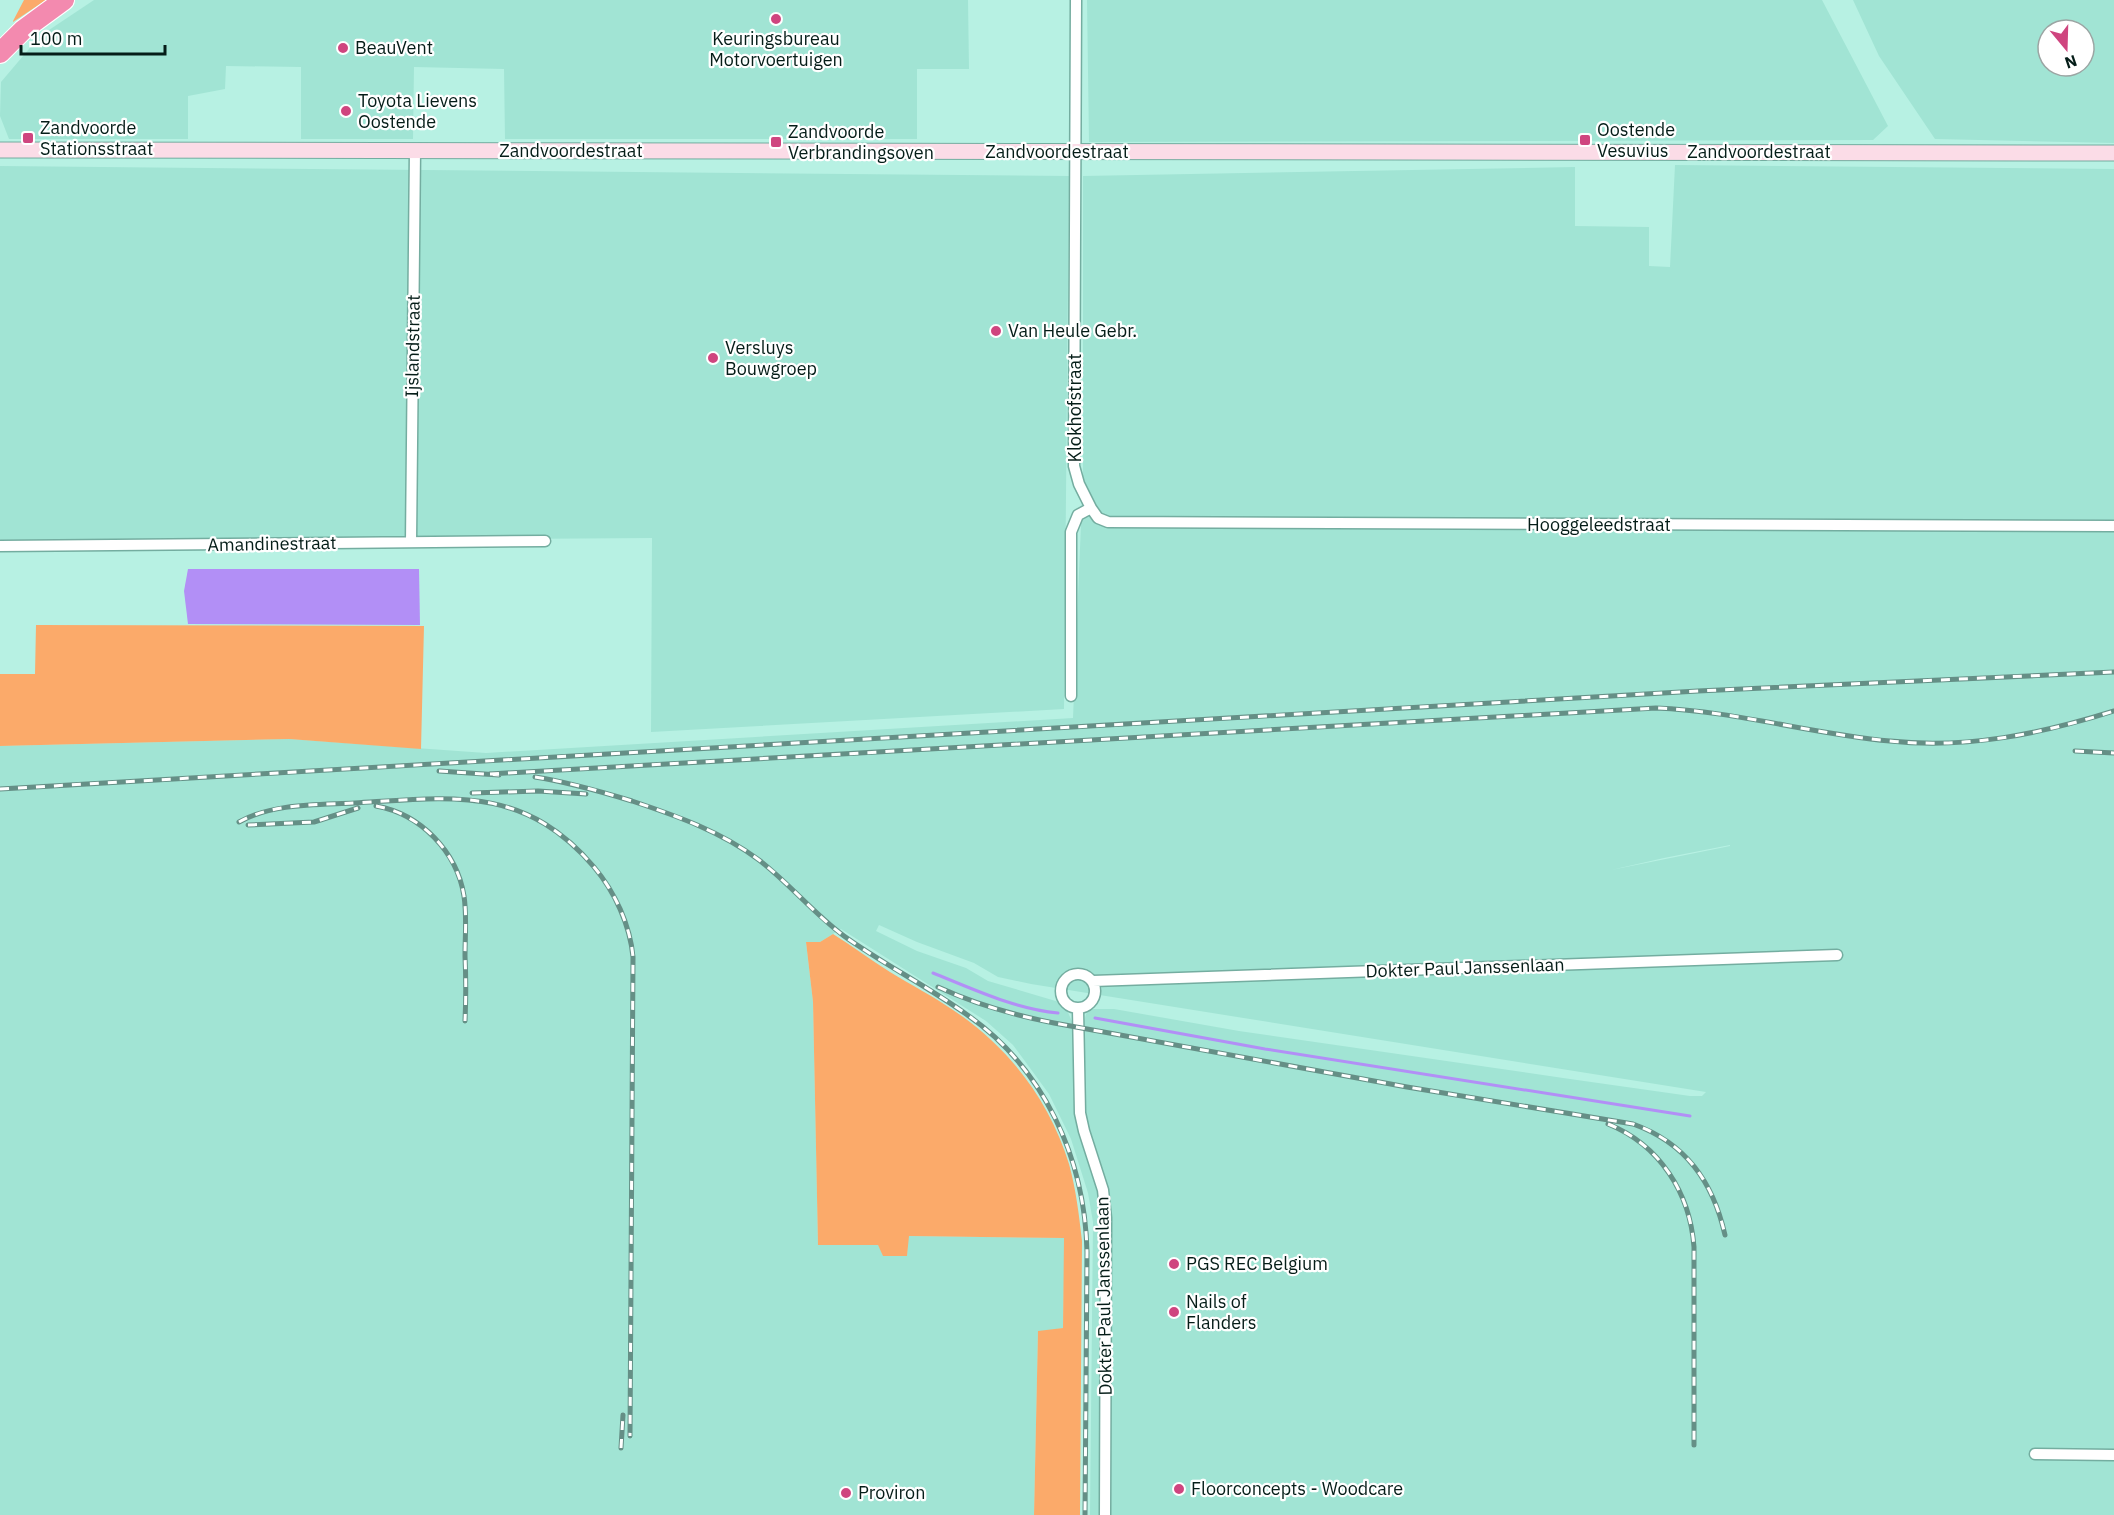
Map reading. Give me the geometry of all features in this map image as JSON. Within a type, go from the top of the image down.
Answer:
[{"type":"highway","points":[[0,53],[23,30],[64,0]]},
{"type":"main road","name":"Zandvoordestraat","points":[[0,150],[2114,153]]},
{"type":"street","name":"Klokhofstraat","points":[[1076,0],[1074,466],[1079,484],[1091,508]]},
{"type":"street","name":"Ijslandstraat","points":[[411,542],[415,150]]},
{"type":"street","name":"Hooggeleedstraat","points":[[1091,508],[1098,518],[1108,522],[2114,526]]},
{"type":"street","points":[[1071,696],[1071,531],[1078,515],[1091,508]]},
{"type":"street","name":"Amandinestraat","points":[[0,546],[545,541]]},
{"type":"street","name":"Dokter Paul Janssenlaan","points":[[1105,1515],[1106,1218],[1103,1190],[1080,1113],[1078,1009],[1072,1008],[1062,999],[1061,986],[1065,979],[1072,974],[1087,976],[1093,981],[1837,955]]},
{"type":"street","points":[[1078,1009],[1087,1006],[1094,999],[1096,990],[1093,981]]},
{"type":"street","points":[[2035,1454],[2114,1455]]},
{"type":"shaded area","points":[[24,0],[46,0],[13,22],[13,21]]},
{"type":"shaded area","points":[[94,0],[968,0],[969,69],[917,69],[917,139],[505,139],[504,69],[414,67],[413,139],[301,139],[301,67],[226,66],[225,89],[188,96],[188,139],[9,139],[0,116],[1,82],[40,36]]},
{"type":"shaded area","points":[[1087,0],[1822,0],[1888,126],[1873,140],[1089,142]]},
{"type":"shaded area","points":[[1853,0],[2114,0],[2114,143],[1935,139],[1879,56]]},
{"type":"shaded area","points":[[1675,165],[2114,169],[2114,1515],[1090,1515],[1093,1222],[1088,1193],[1071,1139],[1049,1094],[1013,1045],[986,1021],[841,929],[820,942],[806,942],[813,1002],[818,1245],[878,1245],[884,1256],[907,1256],[908,1236],[1065,1238],[1063,1328],[1038,1332],[1034,1515],[0,1515],[0,746],[289,739],[486,753],[1073,718],[1083,476],[1083,176],[1575,167],[1575,226],[1649,227],[1649,266],[1670,267]],"holes":[[[1730,846],[1611,870],[1664,858]],[[879,925],[974,963],[998,977],[1031,984],[1706,1092],[1702,1096],[1690,1096],[1239,1031],[1114,1009],[1090,1009],[1083,1025],[1073,1024],[1067,1010],[1059,1002],[988,981],[966,968],[917,951],[876,931]]]},
{"type":"shaded area","points":[[0,166],[1069,176],[1064,709],[651,732],[652,538],[0,542]]},
{"type":"shaded area","points":[[188,569],[419,569],[420,625],[188,624],[184,591]]},
{"type":"shaded area","points":[[36,625],[424,626],[421,749],[289,739],[0,746],[0,674],[35,674]]},
{"type":"shaded area","points":[[833,934],[945,1005],[992,1040],[1025,1077],[1051,1118],[1061,1141],[1074,1183],[1082,1241],[1080,1515],[1034,1515],[1038,1331],[1063,1328],[1064,1238],[909,1236],[907,1256],[883,1256],[878,1245],[818,1245],[813,1002],[806,942],[820,942]]},
{"type":"waterway","points":[[933,973],[1010,1003],[1058,1013]]},
{"type":"waterway","points":[[1095,1018],[1265,1049],[1690,1116]]},
{"type":"railway","points":[[0,789],[1698,691],[2114,672]]},
{"type":"railway","points":[[490,774],[1656,708],[1715,713],[1861,738],[1947,743],[2031,733],[2114,711]]},
{"type":"railway","points":[[2075,751],[2114,753]]},
{"type":"railway","points":[[439,771],[499,775]]},
{"type":"railway","points":[[535,777],[620,797],[698,825],[729,841],[770,869],[844,936],[966,1014],[994,1036],[1018,1061],[1038,1088],[1055,1118],[1078,1183],[1084,1217],[1087,1252],[1085,1515]]},
{"type":"railway","points":[[472,793],[538,791],[586,794]]},
{"type":"railway","points":[[239,822],[266,811],[311,805],[423,799],[485,802],[513,809],[541,822],[568,840],[594,867],[609,887],[625,921],[633,957],[630,1436]]},
{"type":"railway","points":[[376,806],[392,810],[422,826],[445,850],[454,864],[464,896],[465,1021]]},
{"type":"railway","points":[[248,825],[314,822],[358,808]]},
{"type":"railway","points":[[938,987],[966,999],[1054,1023],[1407,1087],[1633,1124],[1668,1142],[1694,1167],[1713,1198],[1725,1235]]},
{"type":"railway","points":[[1608,1124],[1643,1144],[1657,1158],[1679,1190],[1686,1208],[1694,1247],[1694,1445]]},
{"type":"railway","points":[[621,1448],[623,1415]]},
{"type":"place","name":"Keuringsbureau Motorvoertuigen","points":[[776,19]]},
{"type":"place","name":"BeauVent","points":[[343,48]]},
{"type":"place","name":"Toyota Lievens Oostende","points":[[346,111]]},
{"type":"place","name":"Zandvoorde Stationsstraat","points":[[28,138]]},
{"type":"place","name":"Oostende Vesuvius","points":[[1585,140]]},
{"type":"place","name":"Zandvoorde Verbrandingsoven","points":[[776,142]]},
{"type":"place","name":"Van Heule Gebr.","points":[[996,331]]},
{"type":"place","name":"Versluys Bouwgroep","points":[[713,358]]},
{"type":"place","name":"PGS REC Belgium","points":[[1174,1264]]},
{"type":"place","name":"Nails of Flanders","points":[[1174,1312]]},
{"type":"place","name":"Floorconcepts - Woodcare","points":[[1179,1489]]},
{"type":"place","name":"Proviron","points":[[846,1493]]}]
